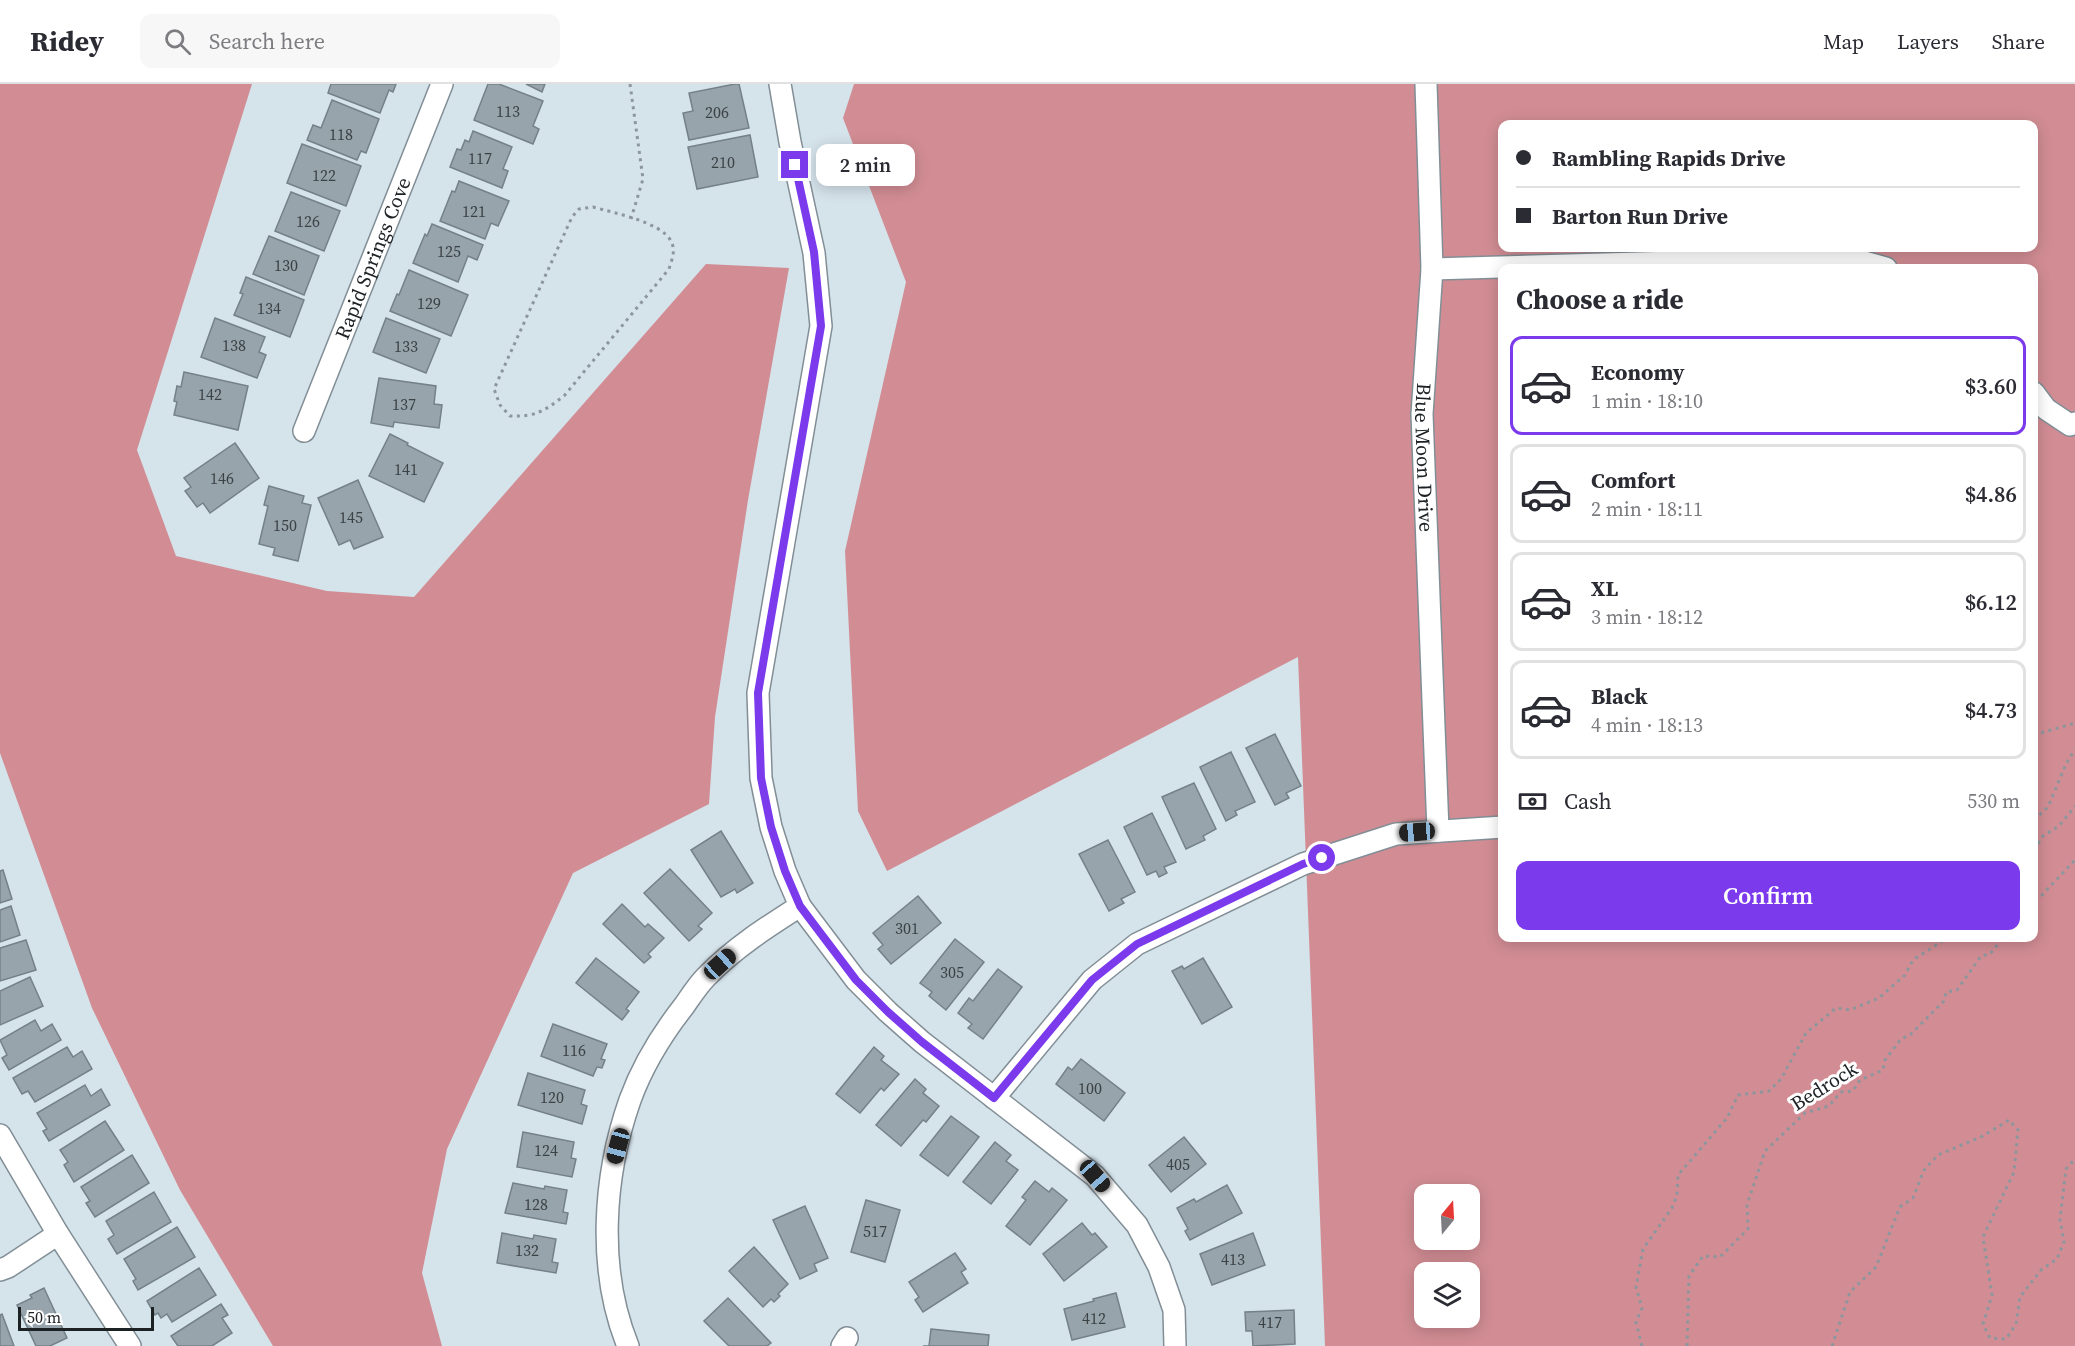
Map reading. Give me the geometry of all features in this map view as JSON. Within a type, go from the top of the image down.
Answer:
[{"type":"street","name":"Rapid Springs Cove","points":[[304,431],[442,84]]},
{"type":"street","points":[[780,84],[814,252],[821,326],[758,693],[761,778],[771,827],[785,871],[800,906],[856,980],[922,1042],[1095,1176],[1137,1225],[1159,1267],[1174,1310],[1175,1346]]},
{"type":"street","name":"Blue Moon Drive","points":[[1426,84],[1432,269],[1422,414],[1438,831]]},
{"type":"street","points":[[1696,264],[1846,257],[1871,264]]},
{"type":"street","points":[[1432,269],[1498,268]]},
{"type":"street","points":[[2038,398],[2046,409],[2070,425],[2075,423]]},
{"type":"street","points":[[994,1098],[1092,980],[1137,944],[1303,864],[1396,834],[1498,827]]},
{"type":"street","points":[[628,1346],[622,1331],[610,1276],[605,1227],[612,1168],[630,1100],[648,1059],[671,1022],[705,978],[751,937],[800,906]]},
{"type":"street","points":[[0,1135],[58,1234],[130,1346]]},
{"type":"street","points":[[0,1270],[58,1234]]},
{"type":"path","points":[[630,84],[643,179],[631,219]]},
{"type":"path","points":[[593,207],[631,219],[656,226],[670,240],[674,253],[669,269],[564,396],[542,412],[528,417],[510,416],[500,405],[494,389],[572,218],[579,209],[593,207]]},
{"type":"path","points":[[2038,734],[2075,723]]},
{"type":"path","points":[[2038,816],[2048,807],[2066,764],[2075,749]]},
{"type":"path","points":[[2038,844],[2043,836],[2059,826],[2075,806]]},
{"type":"path","points":[[2038,894],[2042,895],[2075,860]]},
{"type":"path","points":[[1642,1346],[1636,1322],[1642,1308],[1636,1287],[1643,1249],[1672,1208],[1677,1195],[1678,1174],[1727,1118],[1738,1095],[1769,1091],[1781,1079],[1806,1033],[1836,1008],[1850,1010],[1879,998],[1905,975],[1913,960],[1941,942]]},
{"type":"path","name":"Bedrock","points":[[1687,1346],[1689,1276],[1702,1256],[1720,1257],[1749,1229],[1747,1206],[1765,1150],[1805,1113],[1829,1106],[1841,1092],[1853,1091],[1860,1080],[1883,1070],[1885,1060],[1901,1039],[1911,1035],[1944,1001],[1946,992],[1957,990],[1981,956],[1990,954],[1999,942]]},
{"type":"path","points":[[1832,1346],[1850,1292],[1876,1267],[1900,1207],[1913,1198],[1924,1170],[1938,1155],[1983,1136],[2009,1120],[2018,1130],[2014,1172],[1983,1237],[1992,1295],[1983,1324],[1990,1338],[2006,1339],[2016,1324],[2020,1297],[2041,1270],[2057,1259],[2064,1242],[2060,1219],[2066,1169],[2075,1159]]},
{"type":"shaded area","points":[[0,84],[252,84],[137,450],[176,556],[327,591],[414,597],[706,264],[789,268],[748,500],[715,717],[709,804],[573,873],[447,1149],[422,1273],[442,1346],[273,1346],[180,1190],[92,1008],[0,753]]},
{"type":"shaded area","points":[[854,84],[2075,84],[2075,1346],[1325,1346],[1298,657],[887,871],[858,811],[845,551],[906,282],[843,118]]},
{"type":"building","points":[[331,84],[396,84],[393,92],[389,90],[380,113],[328,93]]},
{"type":"building","points":[[488,84],[499,84],[543,101],[533,126],[539,129],[533,144],[474,120]]},
{"type":"building","points":[[526,84],[545,84],[542,92]]},
{"type":"building","points":[[739,84],[749,128],[689,140],[683,113],[693,111],[689,93]]},
{"type":"building","points":[[332,100],[379,119],[366,153],[361,151],[357,160],[307,140],[313,125],[321,128]]},
{"type":"building","points":[[473,131],[512,147],[503,169],[508,171],[502,188],[450,167],[457,149],[461,150],[465,140],[469,142]]},
{"type":"building","points":[[750,135],[758,177],[697,189],[688,147]]},
{"type":"building","points":[[302,144],[361,166],[346,206],[287,183]]},
{"type":"building","points":[[459,181],[509,201],[498,226],[491,223],[485,239],[440,221],[452,191],[455,192]]},
{"type":"building","points":[[291,192],[340,211],[324,251],[275,231]]},
{"type":"building","points":[[432,224],[483,245],[477,260],[468,256],[458,282],[413,263],[425,234],[427,236]]},
{"type":"building","points":[[269,236],[319,256],[304,295],[253,274]]},
{"type":"building","points":[[409,270],[468,295],[451,336],[390,311]]},
{"type":"building","points":[[246,277],[304,300],[290,337],[234,315],[243,294],[240,293]]},
{"type":"building","points":[[215,318],[265,337],[259,352],[266,355],[257,378],[201,357]]},
{"type":"building","points":[[386,318],[440,339],[426,373],[373,352]]},
{"type":"building","points":[[184,372],[248,386],[238,430],[174,415],[177,386],[181,387]]},
{"type":"building","points":[[379,378],[436,386],[434,404],[442,405],[439,428],[394,422],[393,427],[371,423]]},
{"type":"building","points":[[390,434],[443,463],[424,502],[369,476]]},
{"type":"building","points":[[235,443],[259,478],[210,513],[203,503],[197,507],[185,491],[191,487],[184,478]]},
{"type":"building","points":[[358,480],[383,537],[354,549],[350,540],[339,545],[318,498]]},
{"type":"building","points":[[269,486],[304,496],[302,503],[311,505],[298,561],[273,555],[275,548],[259,544],[268,506],[264,505]]},
{"type":"building","points":[[1275,734],[1301,786],[1286,793],[1289,798],[1275,805],[1246,748]]},
{"type":"building","points":[[1231,752],[1255,802],[1235,811],[1237,815],[1226,821],[1200,767]]},
{"type":"building","points":[[1194,783],[1216,829],[1203,836],[1205,840],[1186,849],[1162,797]]},
{"type":"building","points":[[1152,813],[1176,862],[1164,867],[1167,873],[1159,877],[1156,871],[1147,875],[1124,827]]},
{"type":"building","points":[[721,831],[753,883],[737,893],[735,889],[721,897],[691,850]]},
{"type":"building","points":[[1108,840],[1135,892],[1121,899],[1124,903],[1109,911],[1079,854]]},
{"type":"building","points":[[670,869],[712,913],[698,926],[702,929],[689,941],[644,893]]},
{"type":"building","points":[[3,870],[12,899],[0,903],[0,871]]},
{"type":"building","points":[[918,896],[941,923],[891,964],[878,949],[883,945],[873,933]]},
{"type":"building","points":[[622,904],[645,927],[648,924],[664,938],[648,954],[651,957],[644,963],[603,924]]},
{"type":"building","points":[[11,906],[20,935],[0,942],[0,910]]},
{"type":"building","points":[[955,939],[984,962],[946,1010],[929,996],[932,992],[920,983]]},
{"type":"building","points":[[26,940],[36,970],[0,981],[0,948]]},
{"type":"building","points":[[596,958],[639,992],[626,1009],[629,1011],[622,1020],[576,983]]},
{"type":"building","points":[[1203,958],[1232,1007],[1202,1024],[1172,971],[1182,966],[1184,969]]},
{"type":"building","points":[[998,969],[1022,987],[983,1039],[968,1028],[972,1024],[958,1013],[969,998],[973,1001]]},
{"type":"building","points":[[30,977],[43,1006],[0,1025],[0,991]]},
{"type":"building","points":[[35,1020],[41,1031],[52,1024],[61,1040],[9,1070],[2,1058],[7,1055],[0,1040]]},
{"type":"building","points":[[553,1024],[607,1044],[601,1059],[605,1060],[602,1068],[597,1067],[593,1076],[541,1056]]},
{"type":"building","points":[[67,1047],[73,1057],[82,1051],[92,1069],[35,1102],[28,1091],[22,1094],[13,1078]]},
{"type":"building","points":[[874,1047],[884,1056],[881,1060],[899,1074],[884,1091],[881,1088],[860,1113],[836,1094]]},
{"type":"building","points":[[1081,1059],[1125,1093],[1104,1121],[1056,1084],[1068,1067],[1072,1070]]},
{"type":"building","points":[[528,1073],[585,1090],[581,1104],[587,1106],[582,1124],[518,1105]]},
{"type":"building","points":[[915,1079],[926,1089],[923,1093],[939,1106],[926,1122],[923,1120],[901,1146],[876,1125]]},
{"type":"building","points":[[85,1085],[91,1096],[101,1089],[110,1105],[49,1141],[43,1131],[47,1129],[37,1113]]},
{"type":"building","points":[[951,1116],[979,1137],[948,1176],[920,1155]]},
{"type":"building","points":[[105,1121],[124,1150],[74,1182],[64,1165],[68,1162],[60,1150]]},
{"type":"building","points":[[523,1132],[574,1142],[571,1158],[576,1159],[572,1177],[517,1167]]},
{"type":"building","points":[[1184,1137],[1206,1164],[1171,1192],[1149,1165]]},
{"type":"building","points":[[995,1142],[1011,1155],[1006,1161],[1018,1170],[991,1204],[963,1182]]},
{"type":"building","points":[[132,1155],[149,1183],[95,1217],[86,1203],[90,1201],[81,1187]]},
{"type":"building","points":[[1035,1181],[1049,1192],[1052,1188],[1067,1200],[1030,1245],[1006,1226],[1026,1200],[1022,1197]]},
{"type":"building","points":[[513,1183],[544,1189],[545,1186],[567,1190],[563,1212],[568,1213],[566,1224],[505,1213]]},
{"type":"building","points":[[1227,1185],[1242,1213],[1190,1240],[1185,1231],[1188,1229],[1177,1208],[1194,1199],[1196,1202]]},
{"type":"building","points":[[154,1192],[171,1222],[117,1254],[108,1239],[114,1235],[106,1221]]},
{"type":"building","points":[[866,1200],[900,1210],[885,1262],[851,1252]]},
{"type":"building","points":[[805,1206],[828,1258],[814,1264],[817,1271],[800,1279],[773,1220]]},
{"type":"building","points":[[1082,1223],[1107,1247],[1064,1281],[1043,1254]]},
{"type":"building","points":[[177,1227],[195,1257],[138,1290],[133,1281],[136,1279],[124,1259]]},
{"type":"building","points":[[502,1233],[533,1239],[534,1235],[556,1239],[552,1262],[558,1263],[556,1273],[497,1263]]},
{"type":"building","points":[[1253,1233],[1265,1265],[1212,1285],[1200,1254]]},
{"type":"building","points":[[754,1247],[788,1284],[774,1302],[771,1299],[763,1307],[729,1271]]},
{"type":"building","points":[[955,1253],[966,1269],[961,1272],[968,1283],[923,1312],[915,1300],[919,1297],[909,1282]]},
{"type":"building","points":[[199,1268],[216,1295],[172,1322],[167,1314],[161,1318],[158,1313],[155,1315],[147,1301]]},
{"type":"building","points":[[44,1288],[67,1338],[50,1346],[36,1346],[17,1305],[32,1298],[30,1295]]},
{"type":"building","points":[[1116,1293],[1125,1327],[1072,1340],[1064,1309]]},
{"type":"building","points":[[728,1298],[771,1343],[767,1346],[729,1346],[704,1321]]},
{"type":"building","points":[[221,1304],[228,1315],[222,1318],[232,1333],[212,1346],[178,1346],[171,1336]]},
{"type":"building","points":[[1294,1310],[1295,1344],[1253,1346],[1252,1331],[1246,1331],[1245,1312]]},
{"type":"building","points":[[2,1314],[14,1346],[0,1346],[0,1315]]},
{"type":"building","points":[[931,1329],[989,1335],[988,1346],[929,1346]]},
{"type":"route","points":[[795,165],[814,252],[821,326],[758,693],[761,778],[771,827],[785,871],[800,906],[856,980],[922,1042],[994,1098],[1092,980],[1137,944],[1303,864],[1322,858]]}]
